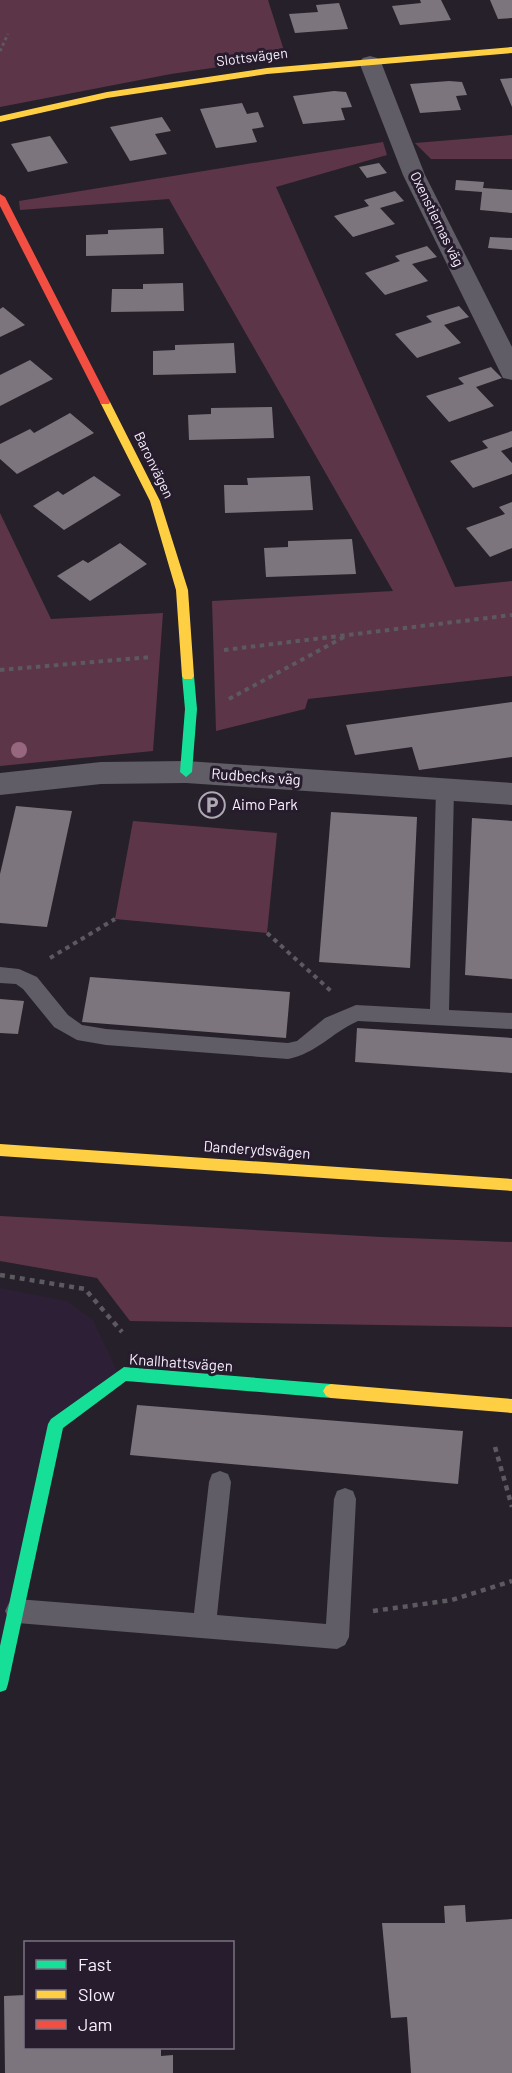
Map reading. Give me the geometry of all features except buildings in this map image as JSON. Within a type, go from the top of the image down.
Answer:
[{"type":"street","name":"Slottsvägen","points":[[0,119],[141,90],[267,71],[512,50]]},
{"type":"street","name":"Oxenstiernas väg","points":[[370,62],[414,175],[512,372]]},
{"type":"street","name":"Baronvägen","points":[[0,197],[155,501],[182,590],[191,710],[186,772]]},
{"type":"street","name":"Rudbecks väg","points":[[0,784],[101,773],[186,772],[512,794]]},
{"type":"street","name":"Danderydsvägen","points":[[0,1150],[512,1185]]},
{"type":"street","name":"Knallhattsvägen","points":[[0,1684],[56,1424],[124,1374],[512,1406]]},
{"type":"lane","points":[[439,1017],[445,790]]},
{"type":"lane","points":[[9,976],[30,983],[61,1021],[77,1032],[106,1036],[288,1051],[302,1048],[332,1024],[356,1013],[512,1021]]},
{"type":"lane","points":[[204,1626],[220,1482]]},
{"type":"lane","points":[[17,1611],[337,1637],[345,1499]]},
{"type":"path","points":[[0,51],[8,34]]},
{"type":"path","points":[[0,670],[187,654],[512,615]]},
{"type":"path","points":[[226,701],[347,635]]},
{"type":"path","points":[[9,976],[115,919]]},
{"type":"path","points":[[267,933],[356,1013]]},
{"type":"path","points":[[0,1275],[86,1289],[159,1377]]},
{"type":"path","points":[[490,1404],[495,1449],[512,1507]]},
{"type":"path","points":[[366,1612],[452,1600],[512,1581]]},
{"type":"shaded area","points":[[0,0],[268,0],[286,57],[171,74],[0,107]]},
{"type":"shaded area","points":[[512,135],[512,159],[431,159],[415,143]]},
{"type":"shaded area","points":[[383,142],[387,155],[276,187],[455,587],[512,581],[512,676],[308,699],[305,709],[216,731],[212,601],[393,591],[169,199],[20,210],[19,201]]},
{"type":"shaded area","points":[[0,513],[51,619],[163,613],[153,751],[0,766]]},
{"type":"shaded area","points":[[133,821],[277,833],[267,933],[115,919]]},
{"type":"shaded area","points":[[0,1216],[512,1242],[512,1327],[130,1321],[97,1278],[0,1261]]},
{"type":"shaded area","points":[[0,1288],[67,1301],[93,1320],[118,1373],[53,1422],[0,1662]]},
{"type":"traffic: fast","points":[[186,772],[191,709],[188,676]]},
{"type":"traffic: fast","points":[[0,1684],[56,1424],[124,1374],[331,1391]]},
{"type":"traffic: slow","points":[[0,119],[107,95],[267,71],[512,50]]},
{"type":"traffic: slow","points":[[105,402],[155,501],[182,590],[188,676]]},
{"type":"traffic: slow","points":[[0,1150],[512,1185]]},
{"type":"traffic: slow","points":[[331,1391],[512,1406]]},
{"type":"traffic: jam","points":[[0,197],[105,402]]},
{"type":"place","name":"Aimo Park","points":[[212,805]]}]
